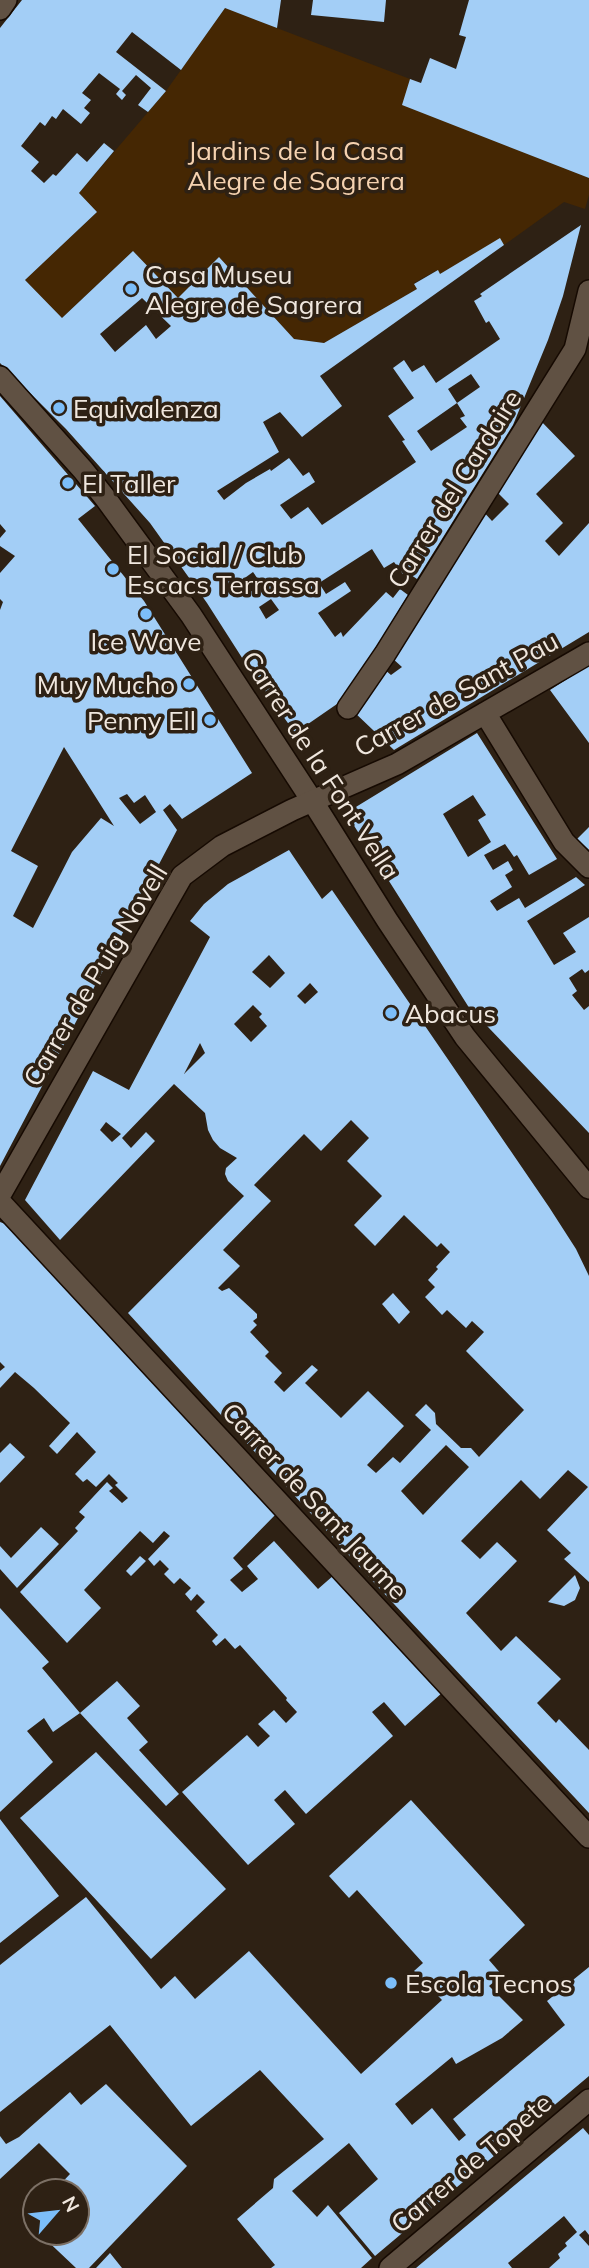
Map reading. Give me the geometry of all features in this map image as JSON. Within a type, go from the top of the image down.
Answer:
[{"type":"street","points":[[0,9],[6,0]]},
{"type":"street","name":"Carrer del Cardaire","points":[[348,708],[385,654],[533,412],[575,349],[589,291]]},
{"type":"street","name":"Carrer de la Font Vella","points":[[0,377],[83,470],[191,615],[465,1037],[589,1188]]},
{"type":"street","name":"Carrer de Sant Pau","points":[[313,802],[397,764],[589,653]]},
{"type":"street","points":[[485,713],[564,842],[589,867]]},
{"type":"street","name":"Carrer de Puig Novell","points":[[0,1195],[182,876],[222,846],[313,802]]},
{"type":"street","name":"Carrer de Sant Jaume","points":[[0,1202],[589,1838]]},
{"type":"street","name":"Carrer de Topete","points":[[390,2268],[589,2100]]},
{"type":"green space","name":"Jardins de la Casa Alegre de Sagrera","points":[[225,8],[410,79],[403,105],[589,178],[589,195],[585,209],[564,202],[504,245],[500,239],[440,274],[437,270],[414,283],[417,289],[324,343],[294,339],[219,257],[178,298],[133,251],[62,318],[25,280],[97,212],[79,193],[166,91]]},
{"type":"building","points":[[22,0],[281,0],[277,28],[225,8],[181,70],[132,32],[116,52],[166,91],[148,112],[138,105],[151,88],[136,75],[122,91],[126,95],[122,100],[116,94],[120,89],[99,73],[82,93],[91,100],[84,108],[90,113],[81,124],[63,109],[56,119],[52,116],[45,126],[40,122],[21,146],[39,162],[31,171],[44,183],[53,174],[56,176],[77,153],[87,162],[104,143],[114,151],[79,193],[97,212],[25,280],[62,318],[133,251],[178,298],[219,257],[294,339],[324,343],[417,289],[414,284],[438,270],[440,274],[500,238],[504,245],[320,376],[342,406],[302,437],[280,412],[263,422],[279,452],[217,491],[224,500],[246,483],[270,469],[271,471],[289,458],[303,476],[309,472],[315,482],[280,505],[291,519],[308,507],[322,525],[416,462],[388,416],[414,398],[393,368],[404,360],[412,372],[424,365],[436,383],[500,339],[489,321],[486,323],[474,301],[482,296],[480,294],[581,225],[563,296],[513,425],[417,579],[405,571],[403,574],[394,562],[384,568],[372,549],[319,583],[326,594],[345,582],[351,591],[318,613],[335,637],[341,632],[343,637],[386,592],[393,598],[400,589],[408,595],[368,661],[337,704],[295,733],[150,523],[66,429],[0,363],[0,28]],"holes":[[[142,298],[171,326],[156,339],[146,325],[115,352],[100,334]],[[471,374],[480,387],[457,403],[448,389]],[[457,403],[465,416],[460,418],[467,427],[431,451],[417,431]],[[253,572],[262,585],[250,592],[242,580]],[[271,599],[279,610],[266,619],[259,607]]]},
{"type":"building","points":[[313,0],[386,0],[384,22],[311,15]]},
{"type":"building","points":[[469,0],[589,0],[589,178],[402,105],[410,79],[421,83],[430,58],[456,69],[466,37],[459,35]]},
{"type":"building","points":[[0,396],[95,506],[78,519],[144,601],[252,773],[182,819],[170,804],[163,810],[177,830],[0,1166],[0,610],[3,602],[0,599],[0,573],[15,556],[0,546],[0,538],[6,531],[0,524]],"holes":[[[64,747],[114,826],[101,818],[72,852],[33,928],[13,916],[38,866],[11,851]],[[127,794],[134,803],[145,795],[156,812],[140,824],[119,798]]]},
{"type":"building","points":[[538,418],[575,456],[536,494],[563,523],[545,541],[559,556],[589,523],[589,632],[394,750],[353,711],[481,509],[492,521],[509,504],[493,488]],"holes":[[[392,658],[402,667],[391,675],[384,669]]]},
{"type":"building","points":[[589,665],[589,743],[550,690]]},
{"type":"building","points":[[477,733],[557,859],[529,875],[517,855],[514,857],[505,844],[484,855],[493,870],[508,861],[513,870],[505,875],[512,887],[490,901],[497,911],[519,898],[525,908],[576,877],[585,885],[527,921],[554,965],[576,952],[563,933],[589,917],[589,970],[585,973],[582,969],[569,978],[577,991],[572,995],[584,1010],[589,1006],[589,1133],[468,1006],[346,813]],"holes":[[[473,795],[486,815],[478,820],[491,842],[468,857],[443,814]]]},
{"type":"building","points":[[589,827],[589,850],[577,839]]},
{"type":"building","points":[[289,850],[322,899],[332,890],[549,1207],[576,1249],[589,1276],[589,1582],[564,1559],[571,1553],[547,1530],[588,1487],[568,1470],[540,1499],[521,1480],[461,1541],[480,1559],[497,1542],[517,1561],[466,1613],[501,1651],[516,1636],[561,1679],[537,1703],[556,1723],[559,1719],[589,1750],[589,1813],[128,1313],[244,1196],[228,1181],[225,1174],[226,1168],[237,1158],[220,1148],[213,1140],[205,1113],[174,1084],[122,1138],[131,1148],[146,1132],[155,1141],[60,1240],[25,1200],[93,1071],[129,1090],[210,937],[190,921],[204,904],[228,884]],"holes":[[[269,955],[285,973],[270,988],[252,972]],[[310,983],[318,992],[305,1004],[297,996]],[[253,1005],[262,1014],[259,1017],[267,1026],[251,1042],[234,1024]],[[200,1043],[205,1053],[184,1074]],[[351,1120],[369,1138],[347,1161],[382,1196],[354,1225],[375,1246],[404,1215],[437,1247],[441,1243],[450,1252],[428,1280],[435,1287],[425,1297],[442,1315],[447,1310],[466,1328],[472,1321],[484,1332],[466,1351],[524,1410],[479,1457],[471,1448],[461,1448],[436,1424],[435,1413],[426,1404],[415,1415],[431,1430],[400,1463],[393,1457],[376,1473],[367,1465],[404,1426],[368,1391],[341,1418],[305,1383],[318,1370],[312,1365],[284,1392],[274,1382],[282,1373],[265,1356],[269,1352],[250,1332],[257,1325],[253,1321],[257,1314],[229,1288],[222,1291],[218,1288],[240,1266],[223,1250],[271,1201],[254,1185],[304,1134],[321,1151]],[[106,1122],[121,1134],[112,1142],[100,1130]],[[446,1445],[469,1467],[423,1515],[401,1491]]]},
{"type":"building","points":[[0,1222],[8,1225],[277,1513],[233,1558],[243,1569],[230,1580],[242,1592],[258,1579],[247,1566],[274,1541],[318,1589],[334,1575],[443,1692],[405,1726],[384,1702],[372,1712],[393,1736],[306,1814],[285,1790],[274,1800],[295,1824],[248,1865],[182,1792],[247,1735],[258,1747],[270,1736],[258,1724],[274,1710],[286,1723],[297,1712],[240,1645],[235,1649],[225,1638],[216,1646],[212,1641],[218,1635],[196,1611],[205,1602],[197,1594],[191,1601],[185,1594],[191,1588],[180,1578],[174,1584],[164,1574],[169,1569],[160,1560],[154,1566],[148,1559],[170,1536],[164,1531],[153,1543],[140,1531],[84,1590],[101,1608],[67,1643],[20,1592],[78,1531],[75,1528],[85,1517],[79,1512],[107,1482],[113,1488],[109,1491],[122,1503],[128,1498],[115,1485],[118,1483],[109,1474],[96,1487],[87,1479],[83,1482],[75,1474],[96,1452],[77,1432],[57,1454],[49,1446],[70,1423],[34,1388],[15,1372],[0,1388],[0,1371],[5,1367],[0,1362]]},
{"type":"building","points":[[393,1293],[410,1312],[399,1324],[382,1304]]},
{"type":"building","points":[[10,1443],[25,1457],[0,1483],[0,1453]]},
{"type":"building","points":[[41,1527],[59,1544],[17,1588],[0,1569],[0,1546],[11,1558]]},
{"type":"building","points":[[140,1556],[146,1561],[131,1576],[126,1571]]},
{"type":"building","points":[[575,1575],[580,1588],[575,1600],[564,1606],[548,1602]]},
{"type":"building","points":[[0,1608],[49,1662],[42,1668],[80,1713],[53,1732],[44,1718],[27,1731],[53,1762],[0,1812]]},
{"type":"building","points":[[117,1681],[140,1706],[127,1718],[148,1742],[139,1750],[179,1794],[166,1806],[80,1713]]},
{"type":"building","points":[[96,1752],[226,1889],[151,1959],[20,1818]]},
{"type":"building","points":[[411,1800],[525,1925],[489,1960],[502,1975],[489,1986],[523,2020],[502,2038],[456,2064],[452,2057],[395,2104],[412,2125],[432,2108],[459,2141],[466,2135],[453,2119],[565,2025],[547,2001],[589,1967],[589,2076],[375,2256],[339,2213],[378,2179],[349,2143],[292,2191],[317,2217],[328,2205],[372,2258],[361,2268],[271,2268],[275,2265],[237,2219],[273,2188],[274,2179],[324,2139],[260,2070],[191,2126],[110,2025],[0,2112],[0,1965],[86,1897],[161,1989],[175,1976],[195,1999],[249,1951],[361,2074],[442,2000],[414,1971],[423,1963],[357,1890],[349,1898],[329,1876]]},
{"type":"building","points":[[0,1819],[59,1896],[0,1943]]},
{"type":"building","points":[[106,2084],[187,2166],[89,2268],[76,2268],[54,2247],[91,2247],[91,2177],[67,2177],[70,2174],[39,2143],[0,2179],[0,2136],[6,2144],[19,2137],[70,2092],[81,2105]]},
{"type":"building","points":[[583,2128],[589,2135],[589,2235],[585,2230],[579,2235],[589,2246],[589,2268],[549,2268],[560,2258],[558,2254],[567,2246],[565,2243],[577,2232],[564,2216],[508,2263],[512,2268],[416,2268]]},
{"type":"building","points":[[110,2253],[122,2268],[96,2268]]},
{"type":"place","name":"Casa Museu Alegre de Sagrera","points":[[131,289]]},
{"type":"place","name":"Equivalenza","points":[[59,408]]},
{"type":"place","name":"El Taller","points":[[68,483]]},
{"type":"place","name":"El Social / Club Escacs Terrassa","points":[[113,569]]},
{"type":"place","name":"Ice Wave","points":[[146,614]]},
{"type":"place","name":"Muy Mucho","points":[[189,684]]},
{"type":"place","name":"Penny Ell","points":[[210,720]]},
{"type":"place","name":"Abacus","points":[[391,1013]]},
{"type":"place","name":"Escola Tecnos","points":[[391,1983]]}]
